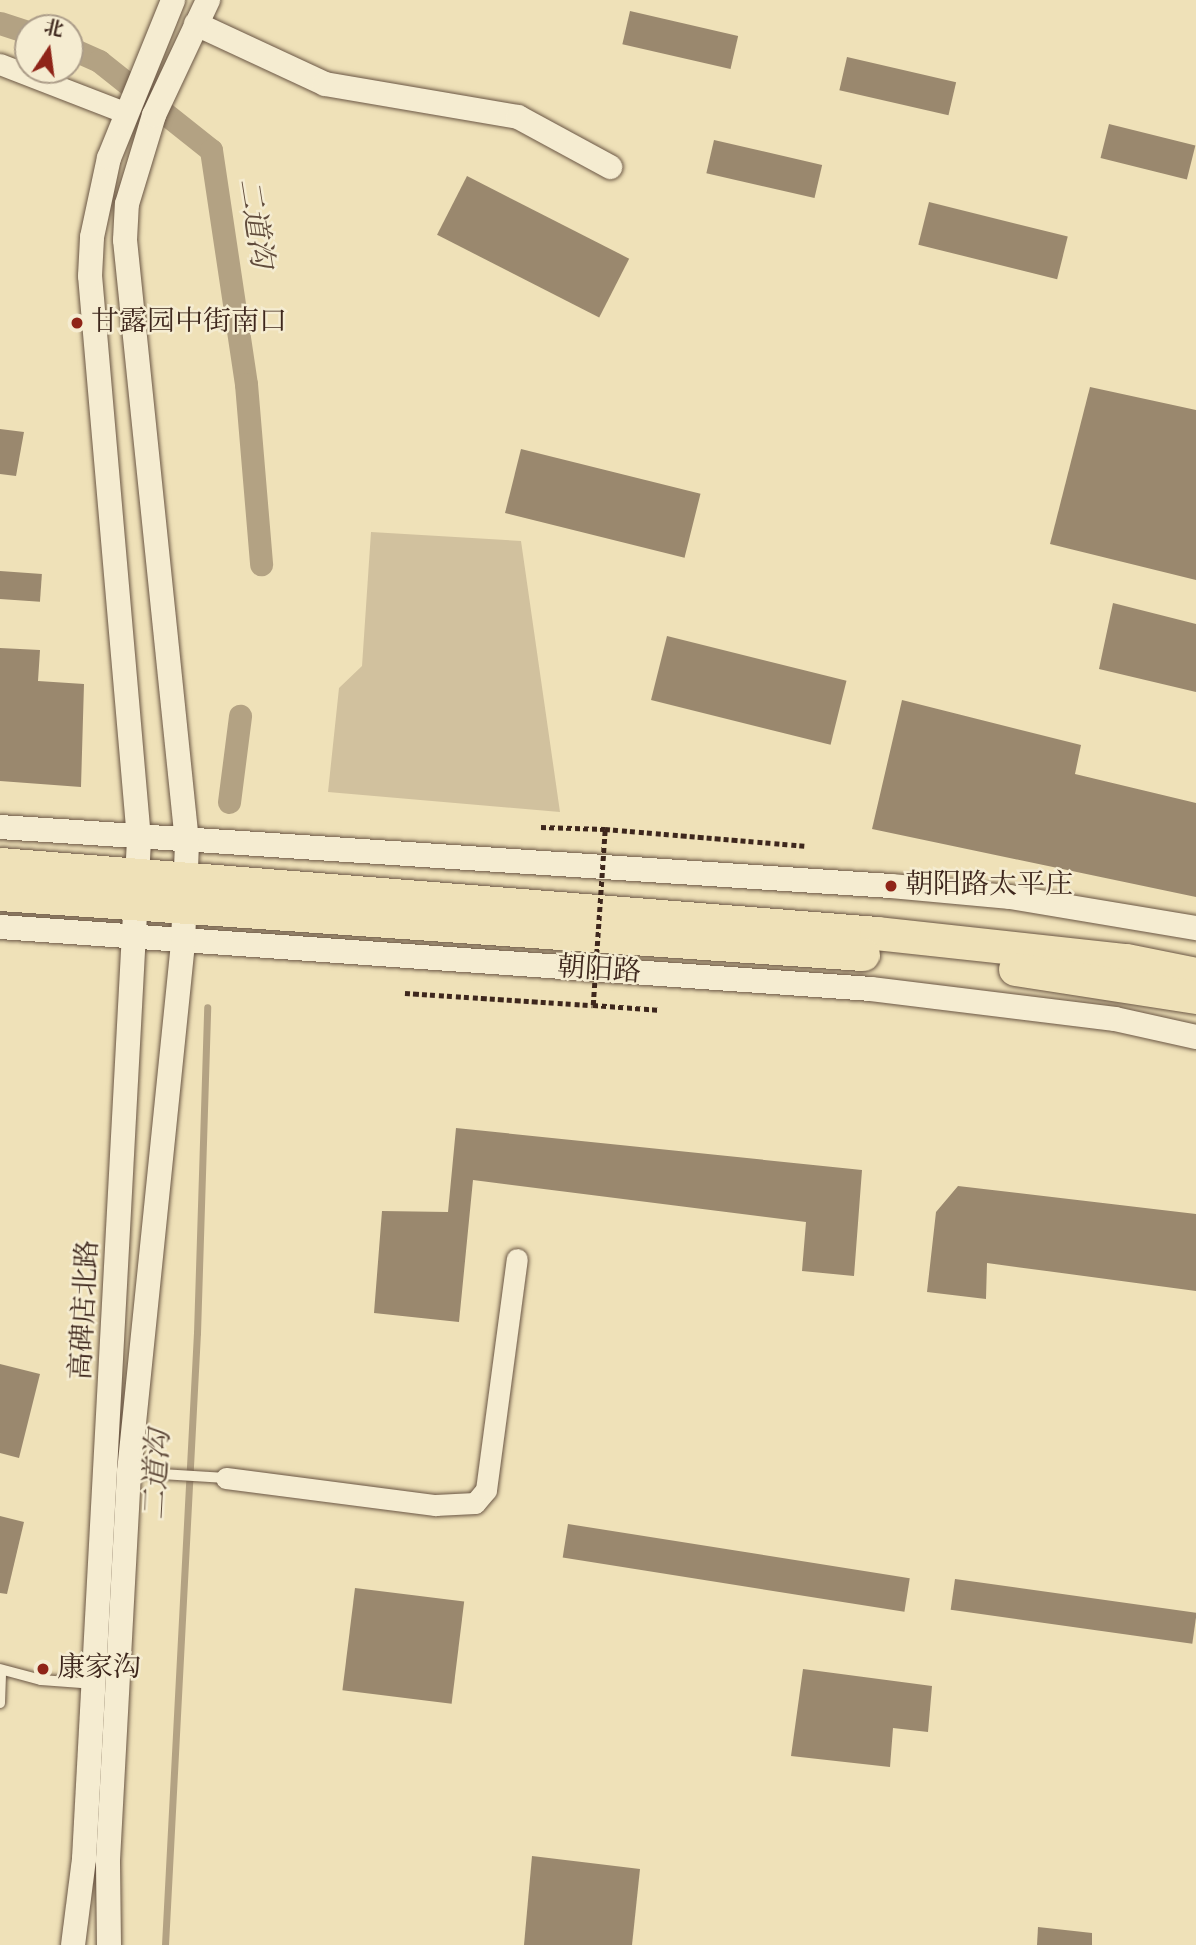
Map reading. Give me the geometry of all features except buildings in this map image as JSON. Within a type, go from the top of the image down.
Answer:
[{"type":"highway","name":"朝阳路","points":[[0,864],[138,890]]},
{"type":"highway","name":"朝阳路","points":[[0,894],[138,890],[876,933],[1126,960],[1196,974]]},
{"type":"highway","name":"朝阳路","points":[[185,893],[872,955],[1087,979],[1196,997]]},
{"type":"street","name":"高碑店北路","points":[[109,1945],[108,1860],[121,1677],[129,1472],[183,943],[187,842],[125,240],[127,204],[154,114],[208,0]]},
{"type":"street","name":"高碑店北路","points":[[73,1945],[84,1859],[137,938],[139,839],[90,276],[99,199],[126,108],[171,5]]},
{"type":"street","points":[[196,24],[325,84],[519,117],[610,167]]},
{"type":"street","points":[[0,64],[126,108]]},
{"type":"street","points":[[0,827],[139,839],[891,886],[1074,906],[1196,928]]},
{"type":"street","name":"朝阳路","points":[[0,927],[183,943],[871,989],[1115,1019],[1196,1037]]},
{"type":"street","points":[[226,1478],[435,1505],[475,1503],[486,1490],[517,1259]]},
{"type":"lane","points":[[129,1472],[226,1478]]},
{"type":"lane","points":[[0,1703],[1,1670],[41,1680],[94,1685],[121,1677]]},
{"type":"path","points":[[541,827],[807,846]]},
{"type":"path","points":[[593,1005],[605,830]]},
{"type":"path","points":[[405,993],[662,1010]]},
{"type":"shaded area","points":[[371,532],[521,541],[560,812],[328,792],[339,688],[362,666]]},
{"type":"waterway","name":"二道沟","points":[[0,23],[14,28]]},
{"type":"waterway","name":"二道沟","points":[[84,54],[99,61],[211,150],[246,384],[261,564]]},
{"type":"waterway","name":"二道沟","points":[[229,802],[240,716]]},
{"type":"waterway","name":"二道沟","points":[[165,1945],[197,1333],[207,1007]]},
{"type":"place","name":"甘露园中街南口","points":[[77,323]]},
{"type":"place","name":"朝阳路太平庄","points":[[891,886]]},
{"type":"place","name":"康家沟","points":[[43,1669]]}]
